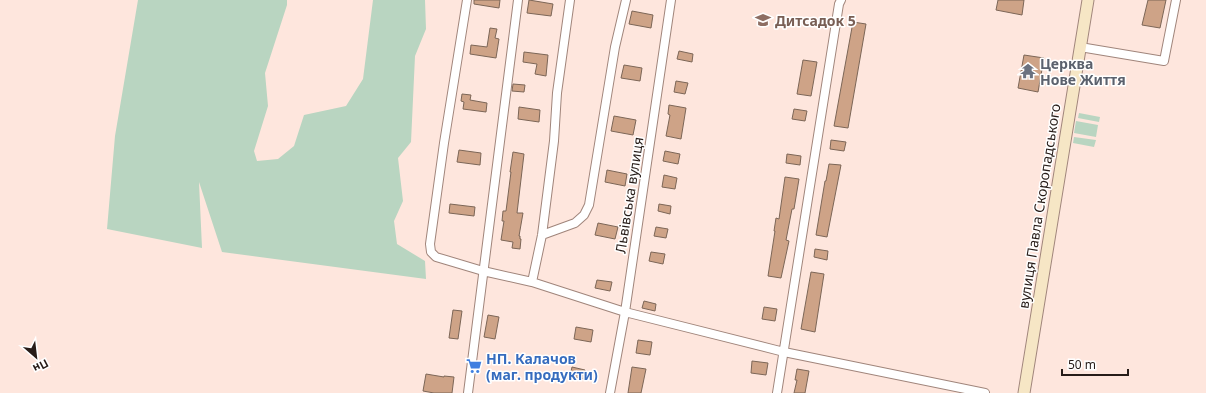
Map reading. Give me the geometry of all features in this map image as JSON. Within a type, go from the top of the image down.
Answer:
[{"type":"street","points":[[467,0],[444,143],[430,244],[431,252],[436,257],[483,271],[532,282],[625,312],[784,352],[985,393]]},
{"type":"street","points":[[468,393],[518,0]]},
{"type":"street","points":[[532,282],[542,235],[554,141],[557,93],[570,0]]},
{"type":"street","points":[[542,235],[575,223],[584,215],[589,206],[615,47],[626,0]]},
{"type":"street","name":"Львівська вулиця","points":[[610,393],[625,312],[671,0]]},
{"type":"street","points":[[777,393],[841,0]]},
{"type":"street","name":"вулиця Павла Скоропадського","points":[[1024,393],[1088,0]]},
{"type":"street","points":[[1080,47],[1164,61],[1176,0]]},
{"type":"green space","points":[[138,0],[287,0],[287,5],[265,73],[268,106],[254,151],[257,161],[278,159],[294,146],[304,115],[346,106],[363,79],[373,0],[425,0],[426,29],[415,56],[411,142],[398,158],[403,201],[394,221],[397,244],[425,261],[426,279],[222,252],[199,182],[202,248],[107,229],[115,136]]},
{"type":"green space","points":[[1079,113],[1100,117],[1099,122],[1078,118]]},
{"type":"green space","points":[[1076,121],[1098,125],[1096,137],[1074,133]]},
{"type":"green space","points":[[1074,137],[1096,140],[1094,147],[1073,143]]},
{"type":"building","points":[[474,0],[500,0],[499,8],[474,4]]},
{"type":"building","points":[[529,0],[553,4],[551,16],[527,13]]},
{"type":"building","points":[[998,0],[1024,0],[1022,15],[996,10]]},
{"type":"building","points":[[1148,0],[1166,0],[1160,28],[1142,25]]},
{"type":"building","points":[[632,11],[653,15],[651,28],[629,24]]},
{"type":"building","points":[[853,22],[866,24],[848,128],[834,126]]},
{"type":"building","points":[[490,28],[497,29],[495,38],[499,39],[496,58],[470,54],[471,45],[487,47]]},
{"type":"building","points":[[679,51],[693,54],[692,62],[677,59]]},
{"type":"building","points":[[524,52],[548,55],[546,76],[535,74],[537,64],[523,62]]},
{"type":"building","points":[[1024,55],[1044,58],[1038,92],[1018,88]]},
{"type":"building","points":[[803,60],[817,62],[811,96],[797,94]]},
{"type":"building","points":[[624,65],[642,68],[640,81],[621,78]]},
{"type":"building","points":[[676,81],[688,83],[685,94],[674,92]]},
{"type":"building","points":[[513,84],[525,85],[524,92],[512,91]]},
{"type":"building","points":[[462,94],[471,95],[470,100],[487,103],[486,112],[463,109],[464,102],[461,101]]},
{"type":"building","points":[[669,105],[686,108],[681,139],[666,136],[670,115],[668,114]]},
{"type":"building","points":[[519,107],[540,110],[539,122],[518,119]]},
{"type":"building","points":[[794,109],[807,111],[805,121],[792,119]]},
{"type":"building","points":[[614,116],[636,120],[633,135],[611,131]]},
{"type":"building","points":[[831,140],[846,142],[844,151],[830,149]]},
{"type":"building","points":[[459,150],[481,153],[480,165],[457,162]]},
{"type":"building","points":[[665,151],[680,154],[678,164],[663,161]]},
{"type":"building","points":[[513,152],[524,154],[517,213],[523,213],[519,236],[521,239],[520,249],[512,248],[513,242],[501,240],[504,221],[502,221],[503,211],[506,211]]},
{"type":"building","points":[[787,154],[801,156],[800,165],[786,163]]},
{"type":"building","points":[[829,164],[841,165],[827,237],[816,235]]},
{"type":"building","points":[[607,170],[627,174],[625,186],[605,182]]},
{"type":"building","points":[[664,175],[677,178],[675,189],[662,187]]},
{"type":"building","points":[[785,177],[799,179],[794,209],[792,209],[786,240],[789,241],[781,278],[768,276],[776,218],[779,219]]},
{"type":"building","points":[[450,204],[475,207],[474,216],[449,213]]},
{"type":"building","points":[[659,204],[671,206],[670,214],[658,211]]},
{"type":"building","points":[[598,223],[618,227],[615,239],[595,235]]},
{"type":"building","points":[[656,227],[668,229],[666,238],[654,236]]},
{"type":"building","points":[[815,249],[828,251],[827,260],[814,257]]},
{"type":"building","points":[[651,252],[665,254],[663,264],[649,261]]},
{"type":"building","points":[[811,272],[824,274],[815,332],[801,329]]},
{"type":"building","points":[[597,280],[612,282],[610,291],[595,288]]},
{"type":"building","points":[[644,301],[656,304],[655,311],[642,308]]},
{"type":"building","points":[[764,307],[777,309],[775,321],[762,319]]},
{"type":"building","points":[[453,310],[462,311],[458,339],[449,338]]},
{"type":"building","points":[[488,315],[499,317],[495,339],[484,337]]},
{"type":"building","points":[[576,327],[593,330],[591,342],[574,339]]},
{"type":"building","points":[[638,340],[652,342],[650,355],[636,353]]},
{"type":"building","points":[[752,361],[768,363],[766,375],[751,373]]},
{"type":"building","points":[[572,367],[585,370],[584,379],[570,376]]},
{"type":"building","points":[[632,367],[646,369],[641,393],[628,393]]},
{"type":"building","points":[[797,369],[809,371],[805,393],[794,393],[797,380],[795,380]]},
{"type":"building","points":[[426,374],[454,377],[452,393],[434,393],[423,391]]},
{"type":"place","name":"Дитсадок 5","points":[[763,20]]},
{"type":"place","name":"Церква Нове Життя","points":[[1028,71]]},
{"type":"place","name":"НП. Калачов (маг. продукти)","points":[[474,366]]}]
